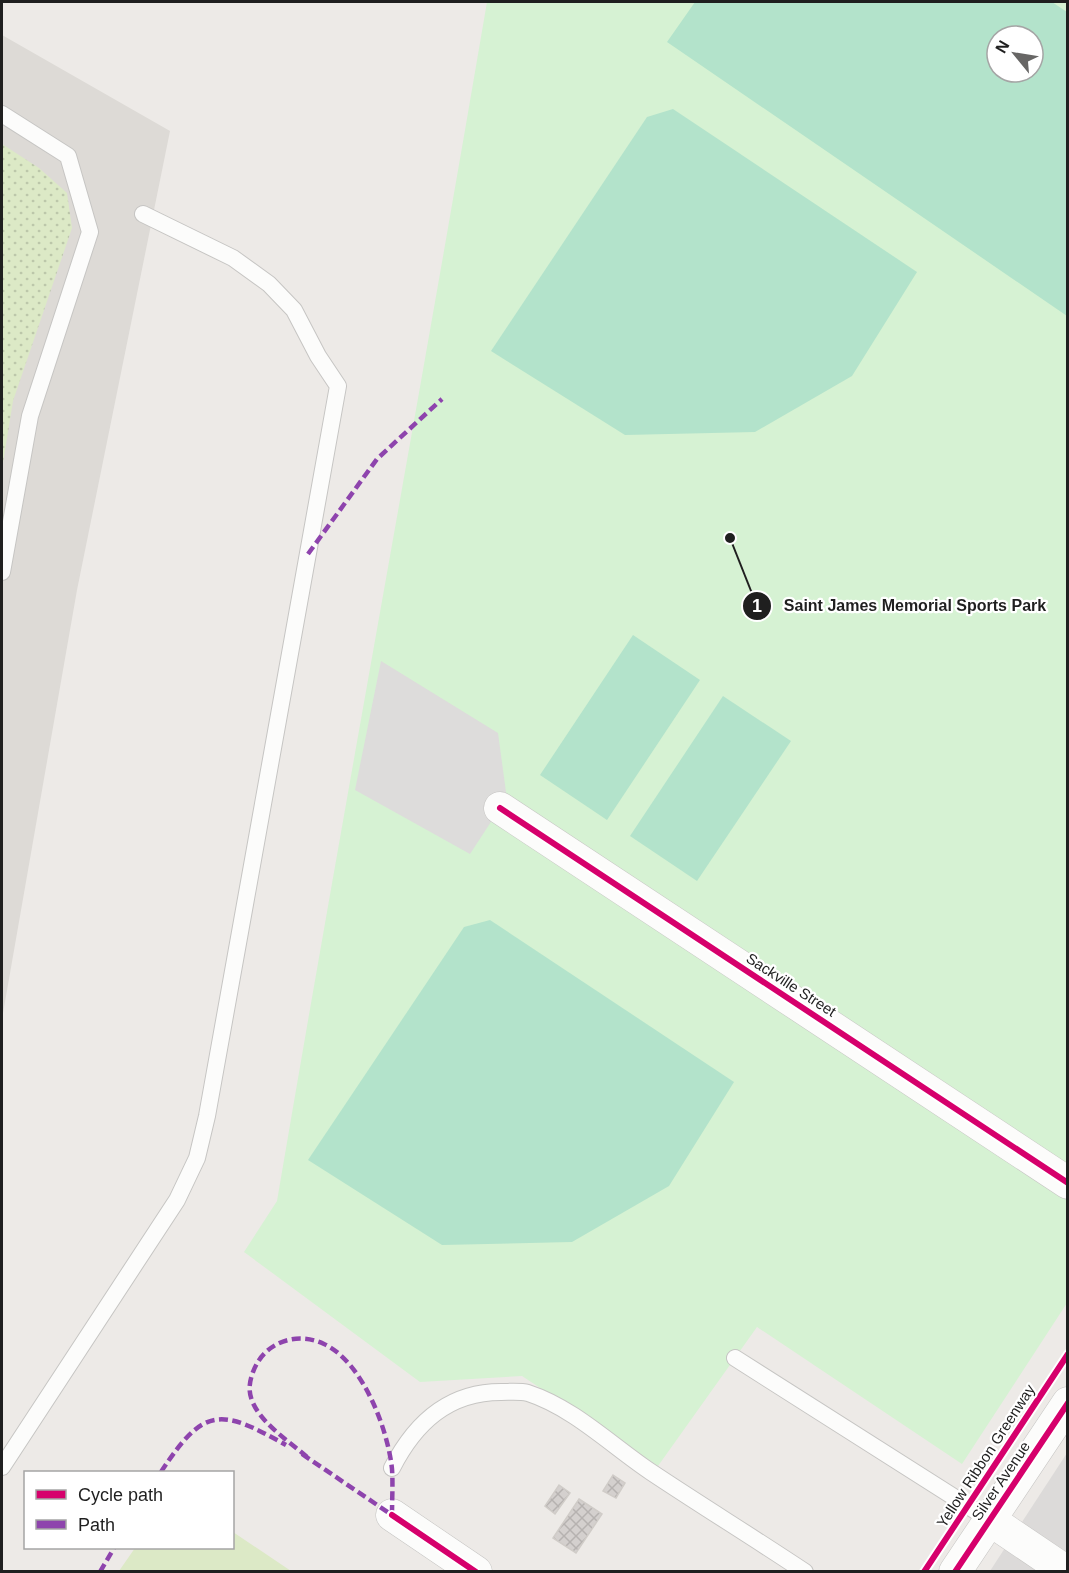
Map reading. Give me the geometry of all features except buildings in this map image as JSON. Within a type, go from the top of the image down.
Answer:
[{"type":"street","name":"Sackville Street","points":[[500,808],[1068,1183]]},
{"type":"street","name":"Silver Avenue","points":[[955,1572],[1068,1403]]},
{"type":"street","points":[[392,1515],[476,1572]]},
{"type":"street","points":[[990,1520],[1067,1572]]},
{"type":"lane","points":[[2,114],[68,156],[90,232],[30,416],[2,572]]},
{"type":"lane","points":[[2,1467],[177,1200],[197,1158],[207,1116],[338,386],[318,356],[294,310],[269,284],[233,258],[143,214]]},
{"type":"lane","points":[[735,1358],[990,1520]]},
{"type":"lane","points":[[392,1468],[419,1425],[438,1409],[473,1395],[526,1393],[562,1409],[651,1472],[805,1572]]},
{"type":"shaded area","points":[[2,35],[170,131],[77,590],[2,1019]]},
{"type":"shaded area","points":[[381,661],[498,733],[506,792],[500,808],[470,854],[355,790]]},
{"type":"shaded area","points":[[1067,1453],[1067,1571],[990,1571]]},
{"type":"green space","points":[[487,2],[1067,2],[1067,1303],[962,1464],[757,1327],[658,1466],[522,1376],[420,1382],[244,1252],[277,1201]]},
{"type":"green space","points":[[695,2],[1052,2],[1067,12],[1067,316],[667,42]]},
{"type":"green space","points":[[673,109],[917,272],[852,376],[755,432],[625,435],[491,351],[647,117]]},
{"type":"green space","points":[[2,144],[39,168],[67,193],[72,228],[13,401],[2,469]]},
{"type":"green space","points":[[633,635],[700,680],[607,820],[540,775]]},
{"type":"green space","points":[[723,696],[791,741],[697,881],[630,836]]},
{"type":"green space","points":[[490,920],[734,1082],[669,1186],[572,1242],[442,1245],[308,1160],[464,927]]},
{"type":"green space","points":[[234,1533],[291,1571],[119,1571],[134,1549],[234,1549]]},
{"type":"marked path","points":[[308,554],[377,459],[442,399]]},
{"type":"marked path","points":[[307,1457],[263,1418],[251,1399],[250,1384],[258,1362],[273,1347],[292,1339],[313,1340],[324,1344],[338,1353],[362,1381],[379,1417],[390,1453],[392,1515]]},
{"type":"marked path","points":[[162,1471],[189,1435],[202,1425],[215,1420],[229,1420],[245,1424],[286,1445]]},
{"type":"marked path","points":[[302,1454],[392,1515]]},
{"type":"marked path","points":[[100,1572],[113,1549]]},
{"type":"cycle path","points":[[500,808],[1068,1183]]},
{"type":"cycle path","name":"Yellow Ribbon Greenway","points":[[924,1572],[1068,1354]]},
{"type":"cycle path","points":[[955,1572],[1068,1403]]},
{"type":"cycle path","points":[[392,1515],[476,1572]]},
{"type":"place","name":"Saint James Memorial Sports Park","points":[[730,538]]}]
